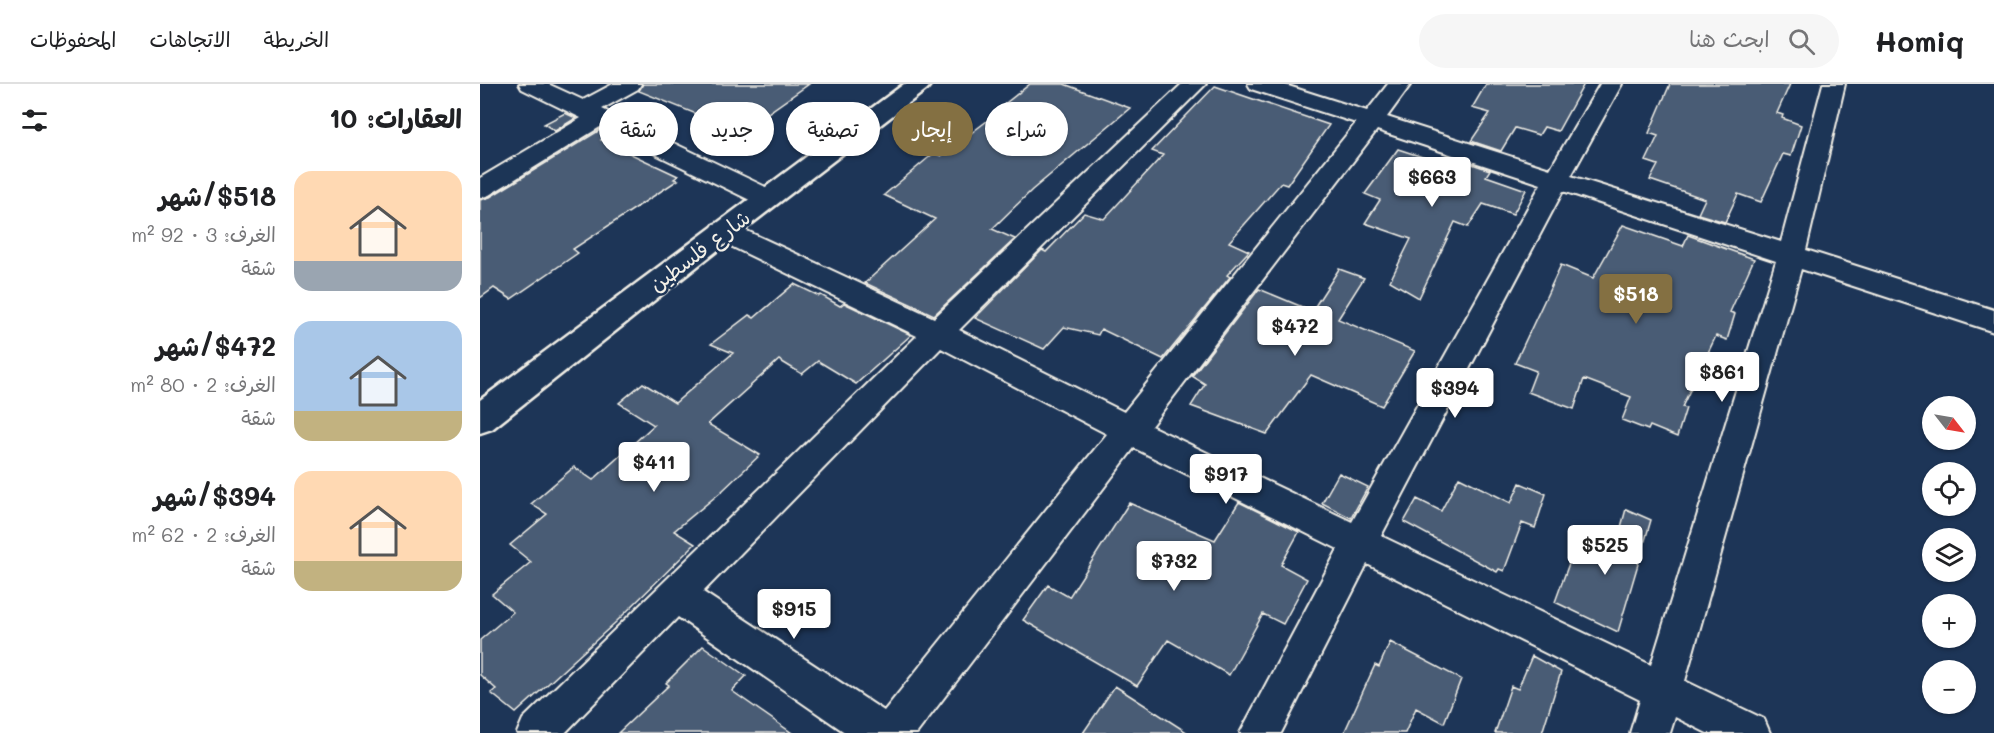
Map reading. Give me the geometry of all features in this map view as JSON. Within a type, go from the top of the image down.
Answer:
[{"type":"street","points":[[530,84],[767,198]]},
{"type":"street","points":[[480,189],[592,113],[630,84]]},
{"type":"street","name":"شارع فلسطين","points":[[480,419],[723,231],[919,84]]},
{"type":"street","points":[[537,733],[938,333],[1195,84]]},
{"type":"street","points":[[1259,84],[1994,321]]},
{"type":"street","points":[[892,733],[1400,84]]},
{"type":"street","points":[[1260,733],[1360,541],[1556,178],[1611,84]]},
{"type":"street","points":[[1650,733],[1791,255],[1834,84]]},
{"type":"street","points":[[723,231],[938,333],[1129,430],[1750,733]]},
{"type":"street","points":[[675,594],[881,733]]},
{"type":"building","points":[[643,84],[809,84],[774,109],[774,102],[690,102],[690,112],[678,107],[678,102],[666,102],[639,91]]},
{"type":"building","points":[[1030,84],[1064,84],[1130,108],[1032,190],[992,229],[1015,239],[934,315],[865,283],[935,219],[884,195],[930,156],[973,156],[973,132],[985,122],[985,156],[1068,156],[1068,102],[1007,102]]},
{"type":"building","points":[[1486,84],[1584,84],[1558,131],[1544,127],[1539,135],[1515,128],[1501,151],[1471,141],[1490,113],[1472,108]]},
{"type":"building","points":[[1670,84],[1790,84],[1777,113],[1783,115],[1782,118],[1801,125],[1791,156],[1783,154],[1761,202],[1738,194],[1725,222],[1698,214],[1705,199],[1650,180],[1658,165],[1646,161],[1658,136],[1649,133]]},
{"type":"building","points":[[1215,86],[1329,125],[1287,185],[1281,183],[1229,242],[1249,251],[1227,275],[1230,277],[1163,359],[1101,329],[1098,335],[1064,327],[1044,349],[975,318],[1042,250],[1046,252],[1084,213],[1104,219],[1163,155],[1152,151]]},
{"type":"building","points":[[565,113],[576,118],[555,131],[544,124]]},
{"type":"building","points":[[599,131],[599,156],[635,156],[678,176],[674,179],[678,180],[573,249],[578,253],[511,299],[494,288],[480,298],[480,200],[490,197]]},
{"type":"building","points":[[1398,149],[1453,167],[1460,160],[1490,170],[1486,176],[1526,190],[1513,214],[1483,204],[1468,227],[1455,222],[1419,298],[1390,281],[1411,239],[1365,223],[1380,200],[1365,194]]},
{"type":"building","points":[[1623,225],[1683,246],[1688,235],[1754,259],[1730,312],[1735,314],[1727,340],[1716,336],[1682,407],[1686,408],[1677,437],[1650,426],[1648,430],[1622,420],[1631,397],[1584,379],[1574,409],[1528,392],[1536,371],[1515,363],[1561,265],[1593,278]]},
{"type":"building","points":[[1339,269],[1364,278],[1338,319],[1415,351],[1382,406],[1311,375],[1267,434],[1191,406],[1205,384],[1192,376],[1259,289],[1312,311]]},
{"type":"building","points":[[794,284],[840,306],[844,303],[911,335],[856,384],[818,361],[802,374],[779,360],[708,424],[760,455],[721,492],[674,531],[695,544],[616,622],[516,713],[491,693],[496,689],[480,675],[480,640],[513,612],[492,594],[531,562],[510,545],[547,514],[531,504],[574,467],[593,480],[654,425],[619,403],[643,383],[675,403],[733,353],[711,344],[749,315],[754,318]]},
{"type":"building","points":[[1339,473],[1368,487],[1351,518],[1322,503]]},
{"type":"building","points":[[1459,477],[1511,503],[1520,483],[1546,494],[1535,528],[1522,523],[1504,571],[1499,569],[1497,572],[1404,522],[1417,499],[1441,511]]},
{"type":"building","points":[[1239,502],[1299,532],[1281,565],[1307,579],[1283,624],[1263,614],[1229,675],[1168,640],[1137,686],[1023,620],[1048,585],[1069,597],[1129,503],[1215,540]]},
{"type":"building","points":[[1626,509],[1651,520],[1618,632],[1555,602],[1576,544],[1612,560]]},
{"type":"building","points":[[1390,642],[1461,679],[1444,723],[1416,708],[1405,733],[1344,733],[1375,665],[1379,667]]},
{"type":"building","points":[[703,646],[746,676],[732,691],[792,733],[618,733],[669,685],[666,683]]},
{"type":"building","points":[[1532,656],[1561,672],[1542,733],[1495,733],[1511,686],[1518,689]]},
{"type":"building","points":[[1115,686],[1188,733],[1083,733]]}]
